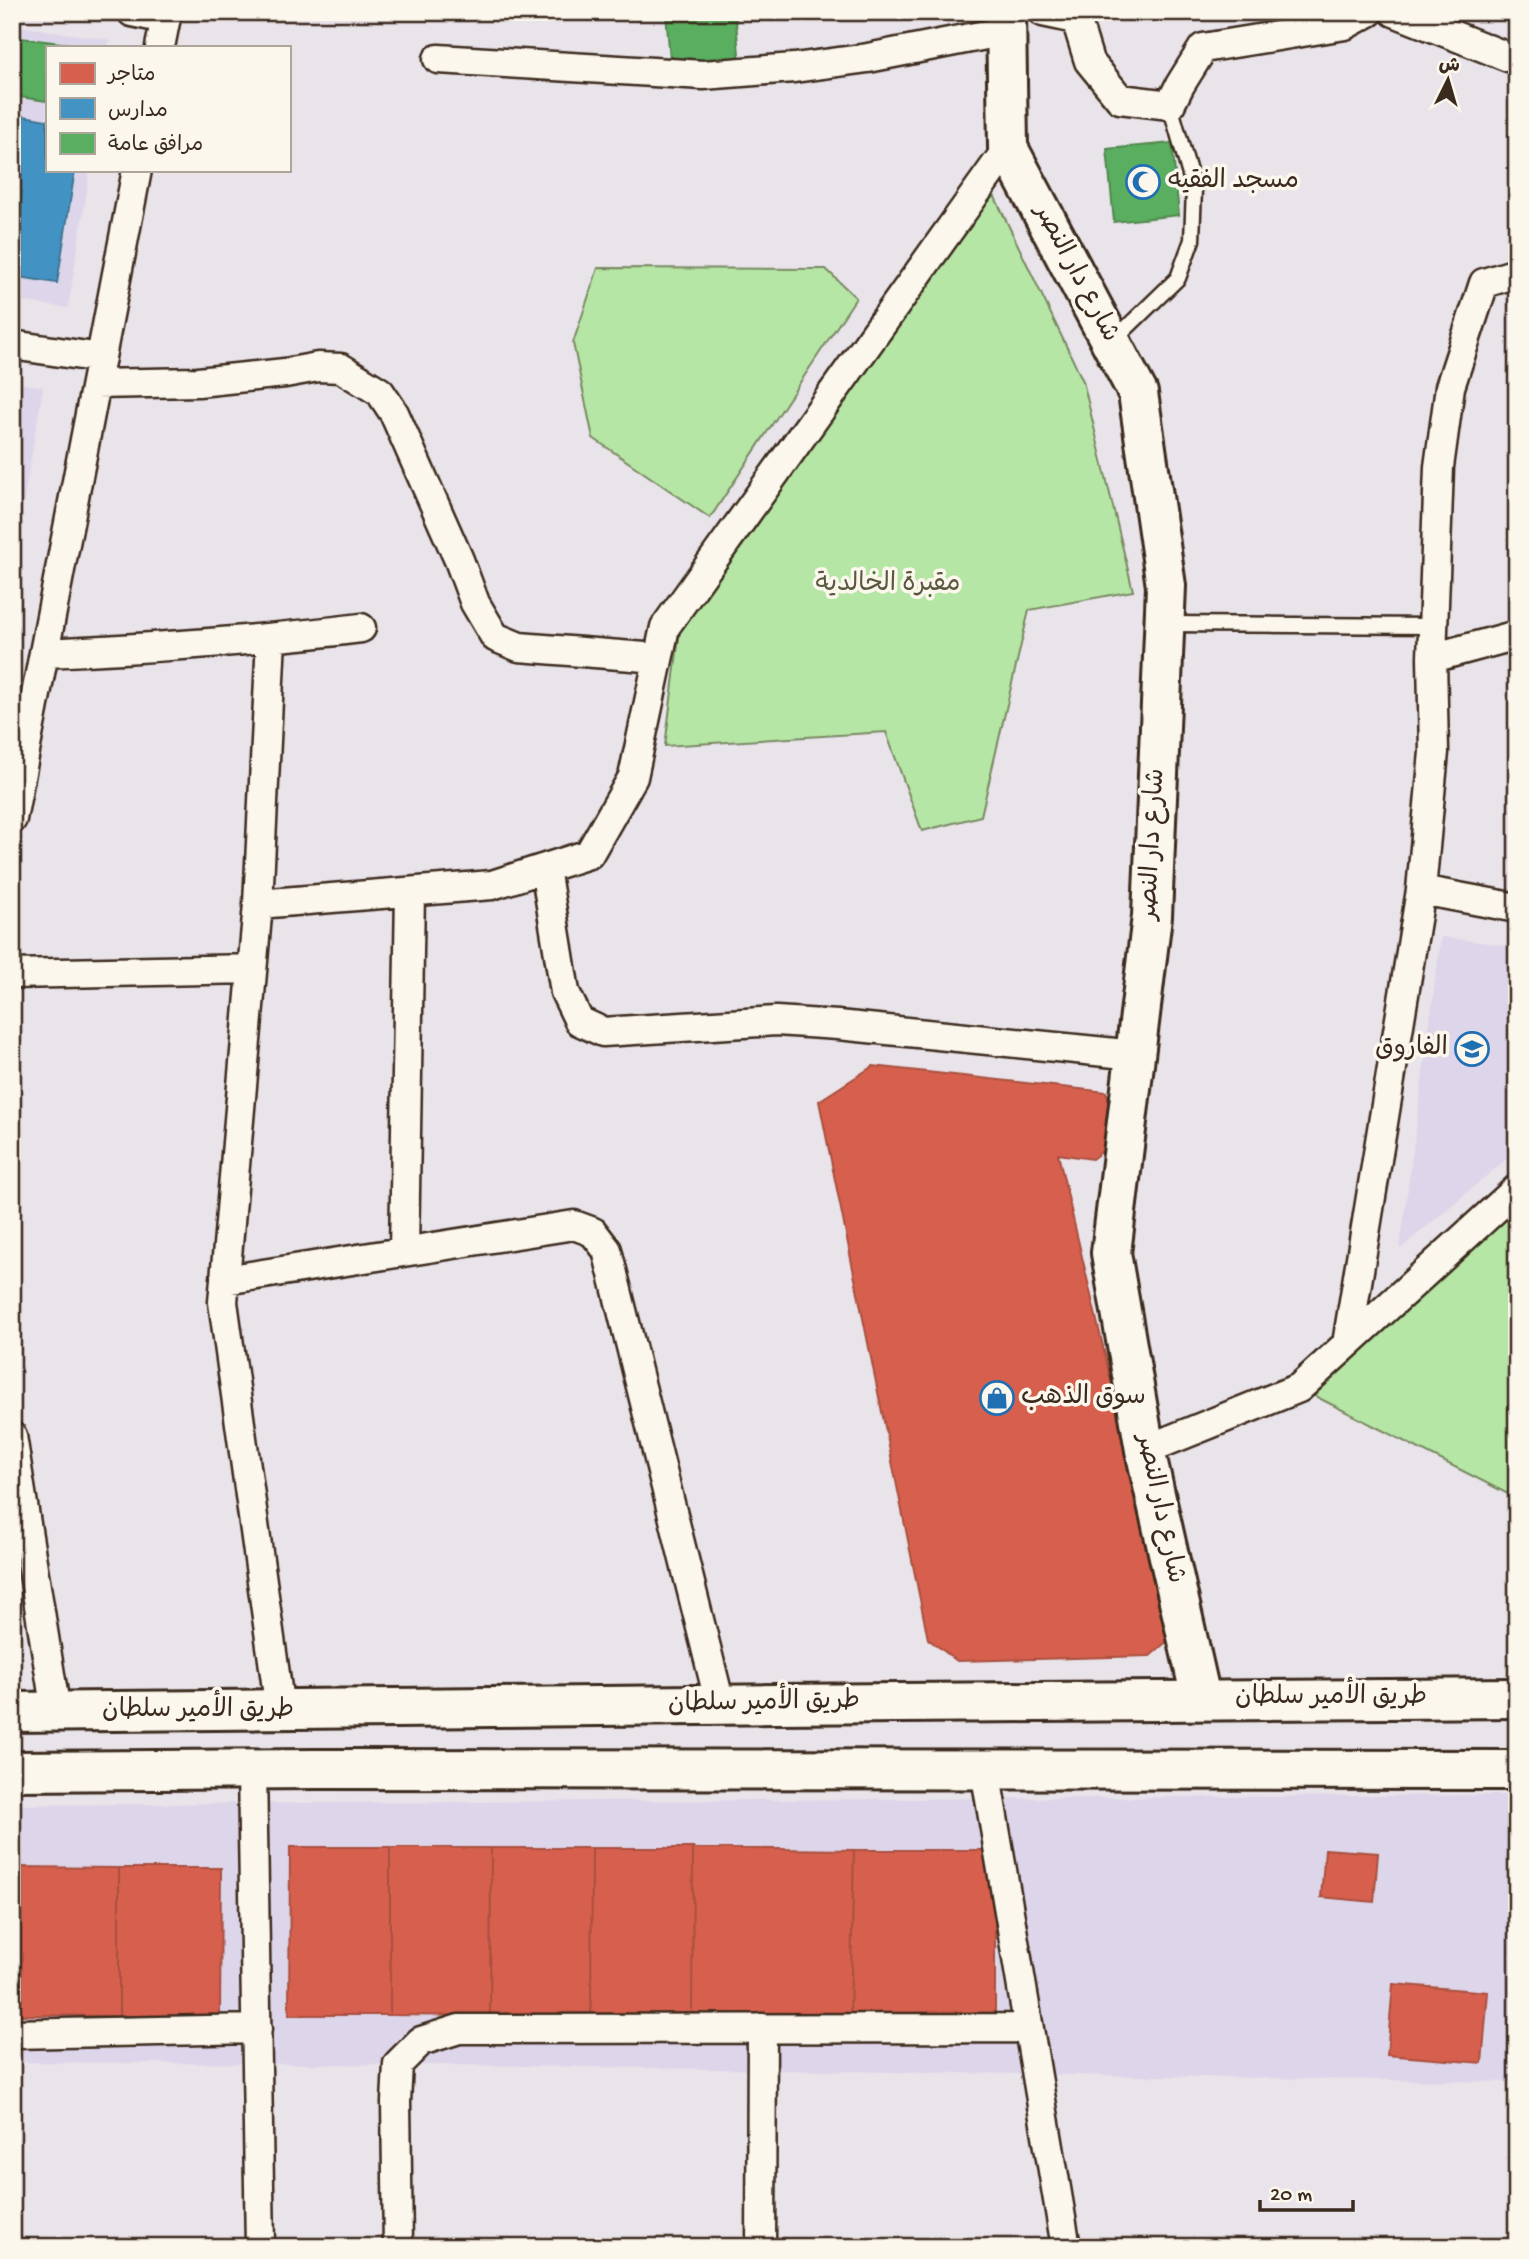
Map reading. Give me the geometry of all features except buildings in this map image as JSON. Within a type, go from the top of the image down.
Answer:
[{"type":"main road","name":"شارع دار النصر","points":[[1006,22],[1009,148],[1138,393],[1166,586],[1152,915],[1111,1253],[1144,1450],[1201,1698]]},
{"type":"main road","name":"طريق الأمير سلطان","points":[[12,1712],[1201,1698],[1517,1698]]},
{"type":"main road","points":[[12,1771],[1517,1770]]},
{"type":"street","points":[[132,12],[166,15],[160,46]]},
{"type":"street","points":[[1043,12],[1076,19],[1088,61],[1120,99],[1170,105],[1203,48],[1345,25],[1369,12]]},
{"type":"street","points":[[1394,12],[1508,57],[1517,55]]},
{"type":"street","points":[[438,59],[703,75],[794,68],[867,58],[1006,22]]},
{"type":"street","points":[[258,904],[492,885],[589,854],[632,777],[664,627],[1009,148]]},
{"type":"street","points":[[12,819],[137,172]]},
{"type":"street","points":[[1347,1344],[1421,890],[1434,752],[1432,658],[1439,467],[1450,387],[1484,283],[1517,273]]},
{"type":"street","points":[[12,345],[98,371],[198,382],[318,367],[341,368],[380,392],[394,413],[459,560],[475,603],[495,637],[519,647],[532,649],[658,658]]},
{"type":"street","points":[[44,653],[271,639],[361,628]]},
{"type":"street","points":[[1432,658],[1517,635]]},
{"type":"street","points":[[271,639],[258,904],[223,1302],[280,1710]]},
{"type":"street","points":[[545,868],[565,992],[579,1021],[603,1032],[776,1021],[1135,1055]]},
{"type":"street","points":[[1421,890],[1517,908]]},
{"type":"street","points":[[404,1252],[410,892]]},
{"type":"street","points":[[12,974],[252,969]]},
{"type":"street","points":[[1144,1450],[1299,1388],[1517,1189]]},
{"type":"street","points":[[225,1280],[574,1225],[593,1232],[607,1250],[720,1704]]},
{"type":"street","points":[[13,1442],[56,1712]]},
{"type":"street","points":[[252,1770],[260,2247]]},
{"type":"street","points":[[985,1770],[1066,2247]]},
{"type":"street","points":[[761,2247],[762,2028]]},
{"type":"street","points":[[398,2247],[398,2064],[421,2040],[459,2029],[1028,2028]]},
{"type":"street","points":[[12,2034],[257,2029]]},
{"type":"lane","points":[[1111,343],[1178,278],[1192,240],[1194,189],[1170,105]]},
{"type":"lane","points":[[1164,624],[1433,626]]},
{"type":"shaded area","points":[[12,25],[109,40],[108,46],[46,46],[46,172],[90,172],[68,308],[12,300]]},
{"type":"shaded area","points":[[12,382],[43,387],[12,570]]},
{"type":"shaded area","name":"الفاروق","points":[[1441,937],[1517,947],[1517,1150],[1400,1249]]},
{"type":"shaded area","points":[[1517,1795],[1517,2082],[462,2065],[12,2062],[12,1805]]},
{"type":"green space","name":"مقبرة الخالدية","points":[[992,191],[1083,381],[1133,591],[1029,610],[981,816],[922,831],[886,732],[665,746],[680,629]]},
{"type":"green space","points":[[598,268],[826,269],[856,298],[710,518],[593,438],[573,343]]},
{"type":"green space","points":[[1517,1189],[1517,1496],[1512,1496],[1299,1388]]},
{"type":"place","name":"مسجد الفقيه","points":[[1143,182]]},
{"type":"place","name":"الفاروق","points":[[1472,1049]]},
{"type":"place","name":"سوق الذهب","points":[[997,1398]]}]
